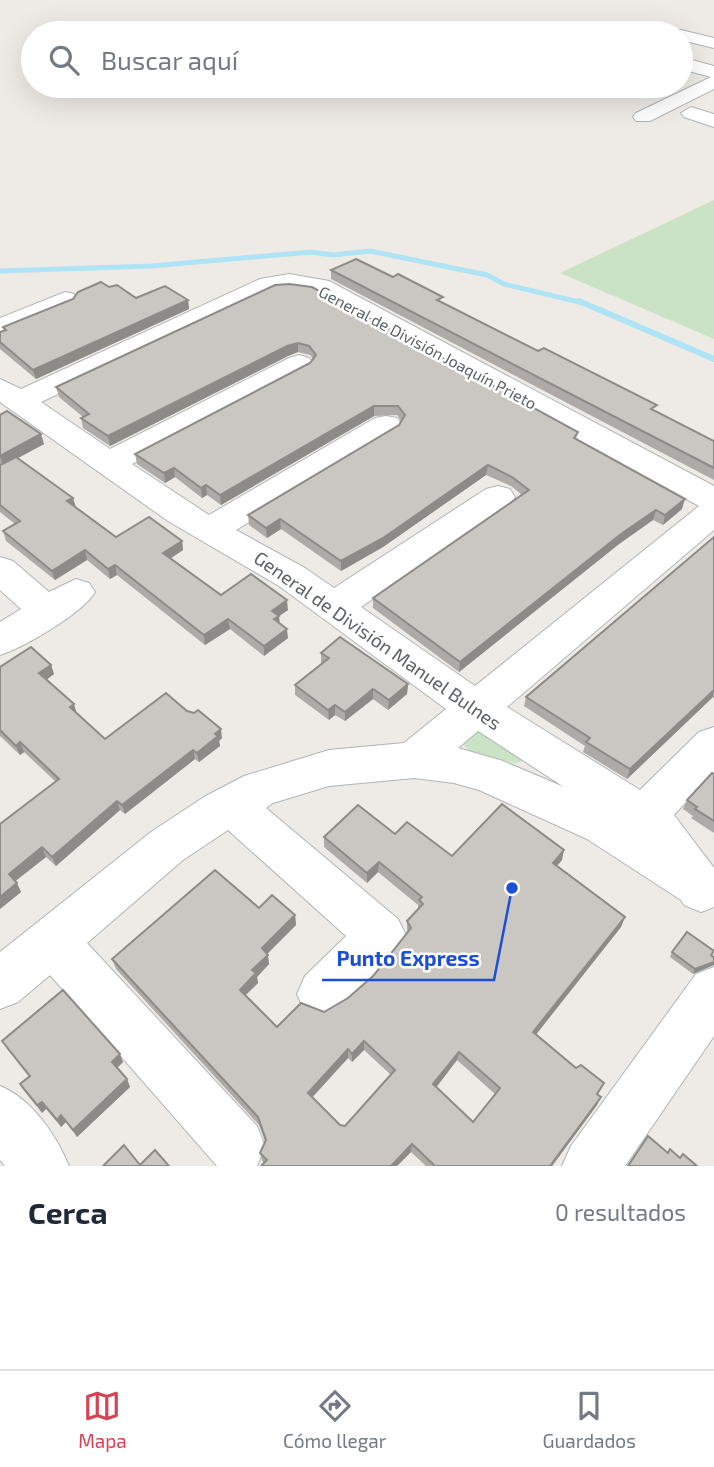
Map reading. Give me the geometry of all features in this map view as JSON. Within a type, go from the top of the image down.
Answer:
[{"type":"street","points":[[693,38],[714,43]]},
{"type":"street","points":[[693,66],[714,72]]},
{"type":"street","points":[[643,117],[688,105],[714,82]]},
{"type":"street","points":[[676,98],[714,121]]},
{"type":"street","name":"General de División Joaquín Prieto","points":[[10,394],[269,285],[304,283],[320,288],[714,500]]},
{"type":"street","points":[[0,328],[65,300]]},
{"type":"street","points":[[109,463],[299,364]]},
{"type":"street","name":"General de División Manuel Bulnes","points":[[10,394],[208,531],[264,559],[476,708],[643,816],[664,833],[708,894]]},
{"type":"street","points":[[208,531],[386,425]]},
{"type":"street","points":[[334,607],[498,497]]},
{"type":"street","points":[[414,760],[714,512]]},
{"type":"street","points":[[0,570],[62,601],[0,641]]},
{"type":"street","points":[[643,816],[714,744]]},
{"type":"street","points":[[0,984],[167,846],[260,789],[329,768],[414,760],[454,765],[488,774],[541,795],[603,825],[708,894]]},
{"type":"street","points":[[231,805],[381,935],[323,994]]},
{"type":"street","points":[[52,941],[237,1146]]},
{"type":"street","points":[[591,1166],[713,992]]},
{"type":"street","points":[[0,1114],[40,1166]]},
{"type":"green space","points":[[714,200],[714,339],[560,273]]},
{"type":"green space","points":[[476,725],[522,758],[522,761],[515,763],[470,752],[461,742]]},
{"type":"building","points":[[356,259],[393,277],[398,274],[443,297],[437,300],[538,351],[544,348],[657,405],[651,409],[714,441],[714,468],[331,270]]},
{"type":"building","points":[[101,282],[109,287],[117,285],[136,298],[165,286],[188,300],[33,370],[0,342],[0,332],[6,330],[3,327],[73,299],[78,292]]},
{"type":"building","points":[[275,285],[312,287],[578,432],[574,438],[685,499],[665,515],[656,510],[621,534],[460,662],[373,598],[529,490],[512,477],[488,465],[383,538],[341,561],[280,519],[266,528],[248,515],[399,425],[405,415],[398,406],[374,406],[220,495],[206,485],[201,488],[174,468],[164,473],[135,454],[310,363],[316,355],[309,346],[298,343],[287,346],[108,436],[81,418],[89,414],[56,387]]},
{"type":"building","points":[[7,411],[41,434],[0,456],[0,415]]},
{"type":"building","points":[[16,457],[73,498],[67,501],[116,537],[149,517],[182,541],[163,553],[221,595],[251,574],[287,600],[272,611],[279,616],[274,619],[287,629],[264,646],[228,619],[204,635],[115,565],[108,569],[85,550],[52,571],[3,531],[20,521],[0,505],[0,465]]},
{"type":"building","points":[[714,537],[714,690],[630,769],[586,742],[590,738],[526,697]]},
{"type":"building","points":[[340,637],[408,684],[389,700],[373,689],[345,712],[335,705],[328,710],[295,685],[329,658],[321,653]]},
{"type":"building","points":[[31,647],[51,665],[39,673],[74,704],[70,707],[105,739],[166,693],[187,711],[194,713],[198,710],[221,729],[215,734],[218,736],[197,753],[193,750],[122,805],[117,801],[52,857],[42,847],[9,874],[17,883],[0,897],[0,824],[59,779],[20,742],[16,746],[0,730],[0,667]]},
{"type":"building","points":[[712,773],[714,821],[695,809],[697,807],[687,800]]},
{"type":"building","points":[[502,804],[564,850],[553,863],[625,917],[533,1032],[576,1068],[581,1065],[604,1083],[597,1094],[601,1097],[550,1166],[435,1166],[412,1144],[391,1166],[261,1166],[267,1160],[260,1153],[266,1140],[258,1117],[112,959],[215,870],[259,908],[272,895],[295,915],[262,948],[268,955],[252,970],[256,973],[240,990],[277,1027],[301,1003],[324,1012],[348,998],[373,976],[411,928],[407,921],[423,904],[419,900],[422,897],[379,862],[367,873],[324,837],[358,805],[395,834],[407,822],[452,856]],"holes":[[[364,1041],[395,1070],[345,1126],[340,1125],[308,1093],[348,1049],[352,1054]],[[459,1052],[500,1088],[473,1122],[433,1084]]]},
{"type":"building","points":[[687,932],[714,951],[711,955],[714,962],[695,969],[672,952]]},
{"type":"building","points":[[63,990],[120,1054],[112,1062],[127,1079],[73,1130],[61,1115],[57,1120],[42,1102],[37,1105],[20,1084],[30,1076],[2,1041]]},
{"type":"building","points":[[648,1136],[668,1153],[670,1149],[680,1158],[683,1154],[697,1166],[628,1166]]},
{"type":"building","points":[[124,1145],[140,1165],[155,1150],[169,1166],[103,1166]]},
{"type":"waterway","points":[[0,271],[152,266],[311,252],[333,255],[370,251],[487,275],[504,284],[583,303]]},
{"type":"waterway","points":[[579,301],[714,359]]},
{"type":"place","name":"Punto Express","points":[[512,888]]}]
